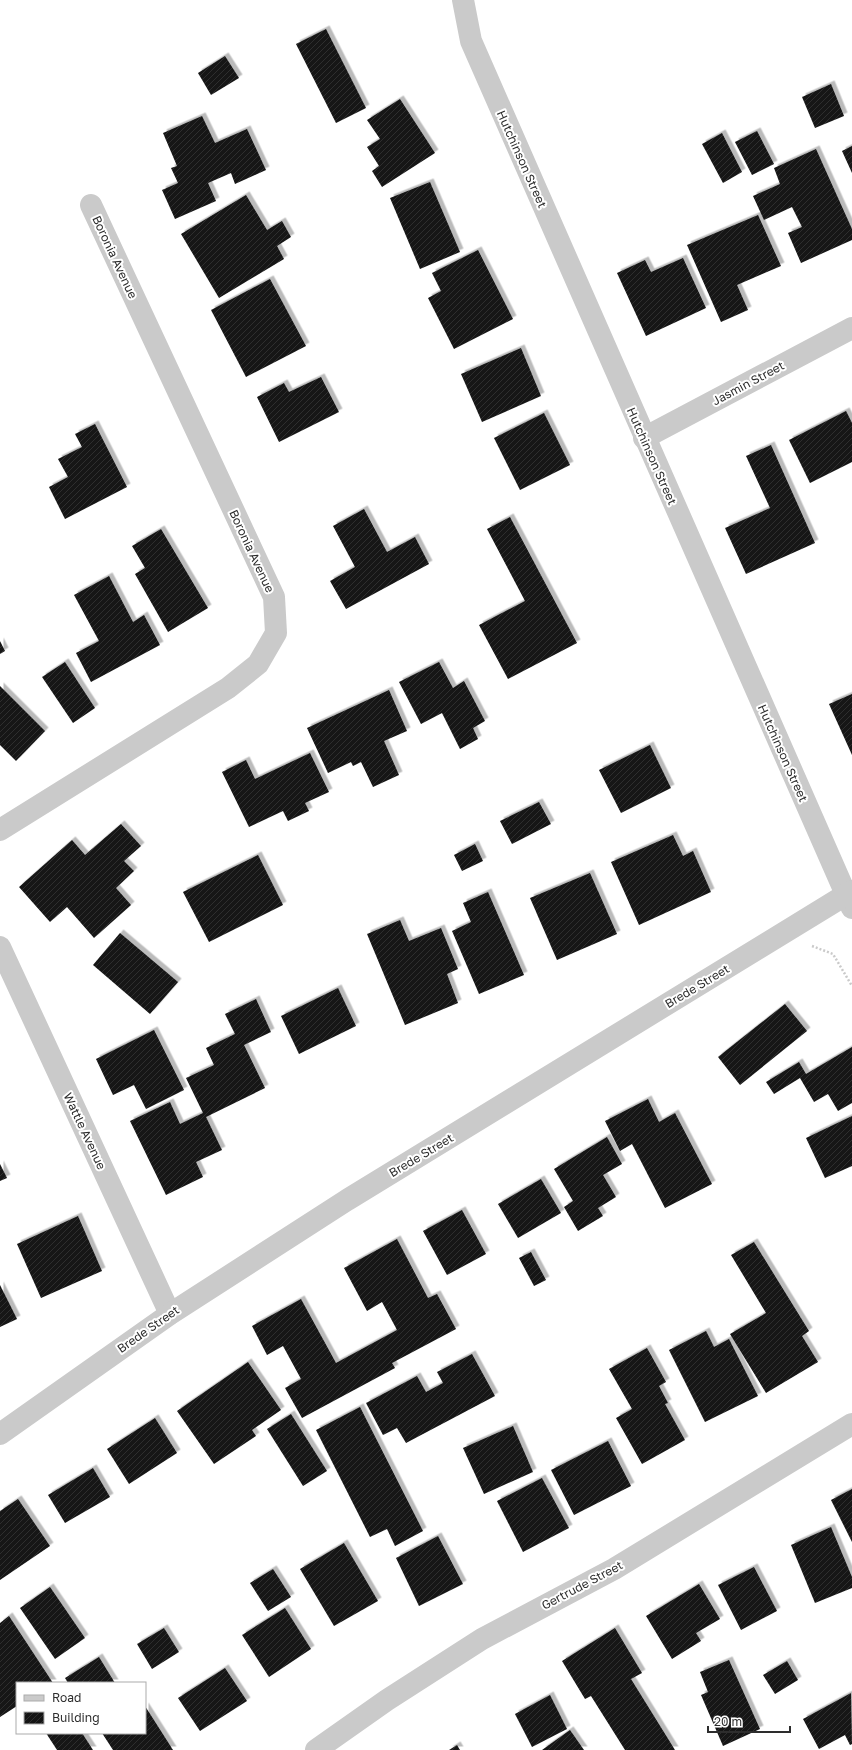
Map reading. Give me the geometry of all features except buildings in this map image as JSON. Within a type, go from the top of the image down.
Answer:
[{"type":"street","name":"Hutchinson Street","points":[[463,0],[471,41],[644,438],[850,898]]},
{"type":"street","name":"Boronia Avenue","points":[[0,830],[228,688],[258,664],[276,633],[274,597],[91,205]]},
{"type":"street","name":"Jasmin Street","points":[[644,438],[852,328]]},
{"type":"street","name":"Brede Street","points":[[0,1434],[170,1314],[347,1200],[850,898]]},
{"type":"street","name":"Wattle Avenue","points":[[0,947],[170,1314]]},
{"type":"street","name":"Gertrude Street","points":[[316,1750],[387,1700],[482,1639],[614,1569],[852,1424]]},
{"type":"path","points":[[808,944],[832,954],[852,986]]}]
